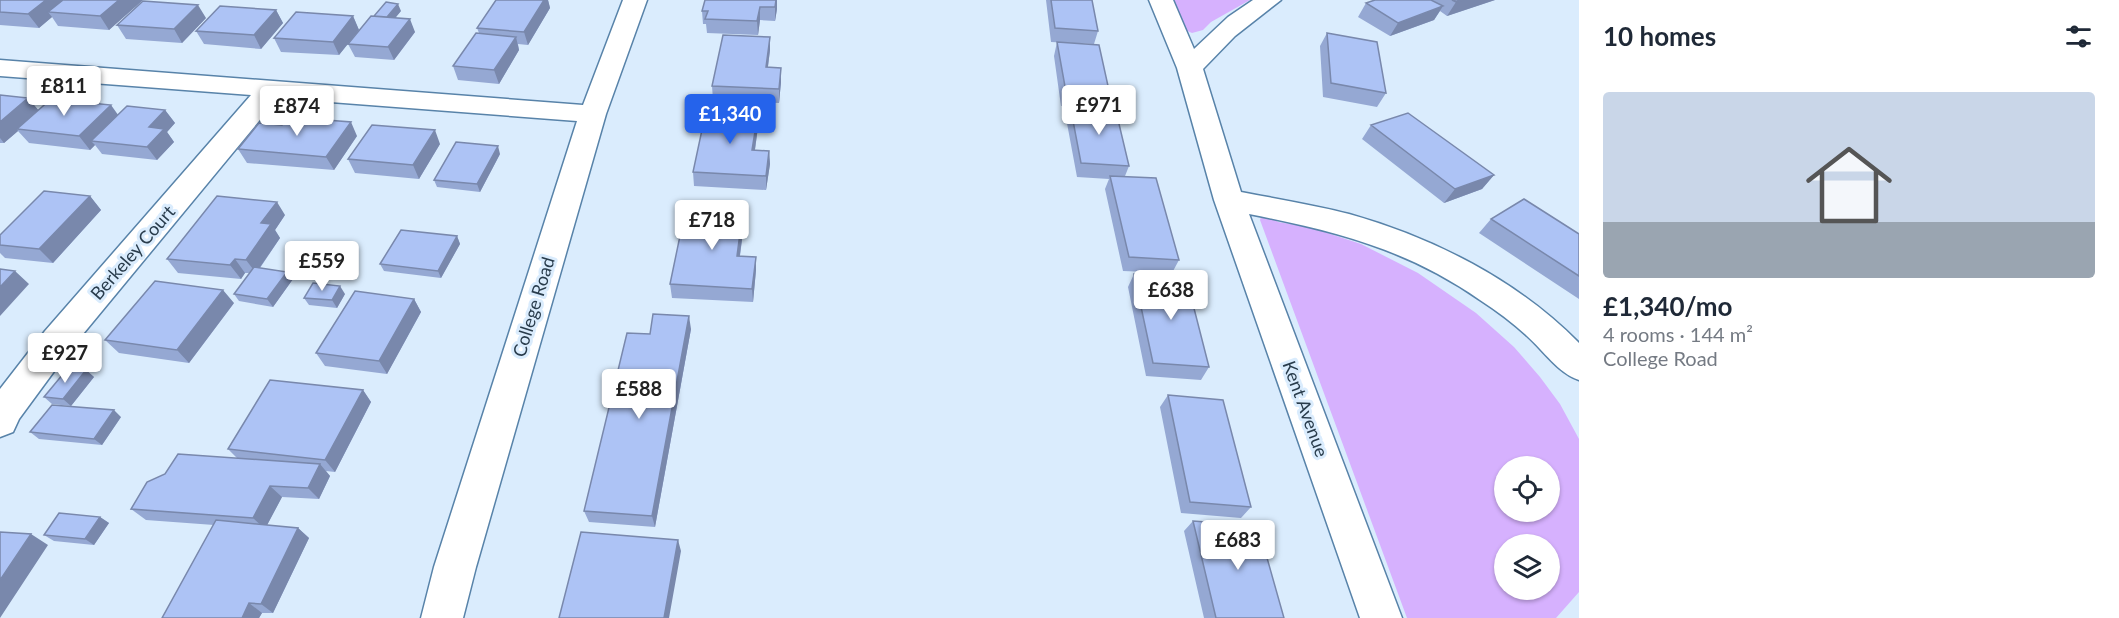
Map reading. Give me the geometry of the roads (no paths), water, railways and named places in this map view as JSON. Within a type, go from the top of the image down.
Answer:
[{"type":"street","name":"College Road","points":[[442,618],[455,567],[593,114],[635,0]]},
{"type":"street","name":"Kent Avenue","points":[[1161,0],[1190,68],[1229,200],[1381,618]]},
{"type":"street","points":[[1190,68],[1215,41],[1249,11],[1269,0]]},
{"type":"street","points":[[0,68],[593,114]]},
{"type":"street","name":"Berkeley Court","points":[[0,421],[4,411],[57,341],[271,89]]},
{"type":"street","points":[[1229,200],[1335,222],[1386,236],[1443,262],[1531,319],[1579,366]]}]
